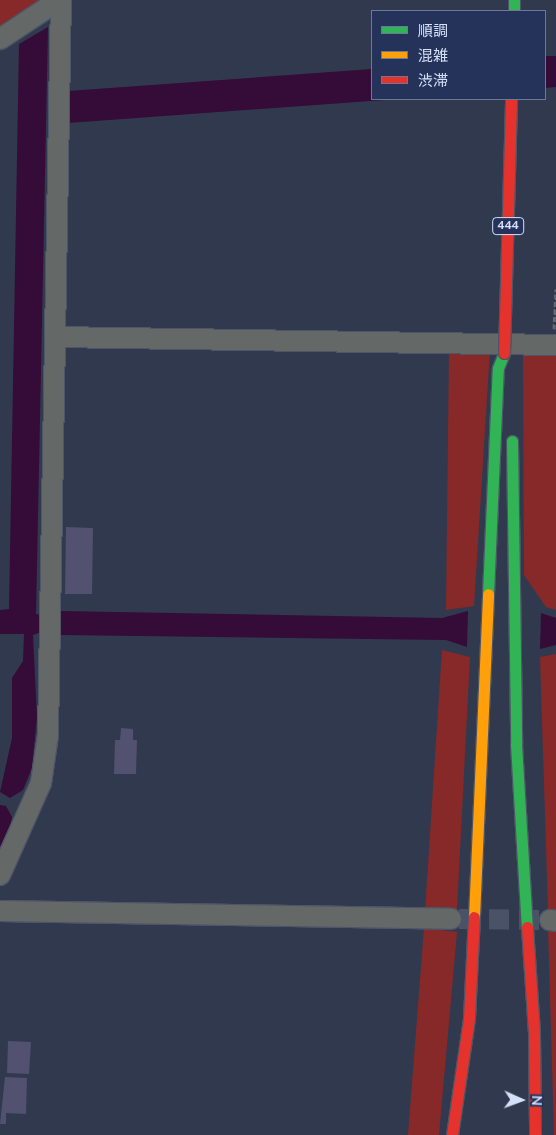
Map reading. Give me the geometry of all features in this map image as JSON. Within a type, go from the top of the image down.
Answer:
[{"type":"highway","name":"444","points":[[504,353],[512,100]]},
{"type":"highway","points":[[504,353],[511,368]]},
{"type":"highway","points":[[452,1135],[469,1018],[498,368],[504,353]]},
{"type":"highway","points":[[512,427],[516,744],[534,1034],[535,1135]]},
{"type":"street","points":[[0,39],[60,0]]},
{"type":"street","points":[[0,875],[41,783],[48,734],[56,337],[60,0]]},
{"type":"street","points":[[56,337],[554,345]]},
{"type":"street","points":[[0,911],[451,919]]},
{"type":"path","points":[[554,345],[556,289]]},
{"type":"shaded area","points":[[0,0],[45,0],[0,29]]},
{"type":"shaded area","points":[[48,27],[36,614],[42,615],[41,632],[33,635],[37,717],[32,768],[23,790],[10,798],[0,792],[12,738],[12,678],[23,661],[24,634],[0,634],[0,610],[9,609],[19,44]]},
{"type":"shaded area","points":[[546,56],[556,56],[556,87],[546,88]]},
{"type":"shaded area","points":[[371,69],[371,100],[384,100],[68,123],[68,91]]},
{"type":"shaded area","points":[[449,349],[490,350],[474,606],[446,610]]},
{"type":"shaded area","points":[[523,354],[556,354],[556,610],[546,607],[524,575]]},
{"type":"shaded area","points":[[61,611],[442,618],[468,611],[467,647],[446,640],[60,635],[56,632],[56,615],[61,615]]},
{"type":"shaded area","points":[[541,613],[556,618],[556,645],[540,649]]},
{"type":"shaded area","points":[[442,650],[470,657],[457,909],[425,911]]},
{"type":"shaded area","points":[[556,654],[556,910],[548,910],[540,657]]},
{"type":"shaded area","points":[[0,805],[6,806],[12,817],[10,830],[0,850]]},
{"type":"shaded area","points":[[424,928],[457,932],[439,1135],[408,1135]]},
{"type":"shaded area","points":[[548,928],[556,929],[556,1135],[554,1135]]},
{"type":"building","points":[[66,527],[93,528],[92,594],[65,594]]},
{"type":"building","points":[[121,728],[133,729],[133,740],[137,740],[136,774],[114,774],[115,740],[120,740]]},
{"type":"building","points":[[8,1041],[31,1042],[29,1074],[7,1073]]},
{"type":"building","points":[[5,1077],[27,1078],[26,1114],[6,1113],[6,1124],[0,1124]]},
{"type":"tunnel","points":[[459,919],[540,920]]},
{"type":"traffic: fast","points":[[514,0],[514,10]]},
{"type":"traffic: fast","points":[[488,594],[498,368],[504,353]]},
{"type":"traffic: fast","points":[[512,441],[516,744],[527,927]]},
{"type":"traffic: slow","points":[[474,917],[488,594]]},
{"type":"traffic: jam","points":[[504,353],[511,100]]},
{"type":"traffic: jam","points":[[452,1135],[469,1018],[474,917]]},
{"type":"traffic: jam","points":[[527,927],[534,1033],[535,1135]]}]
